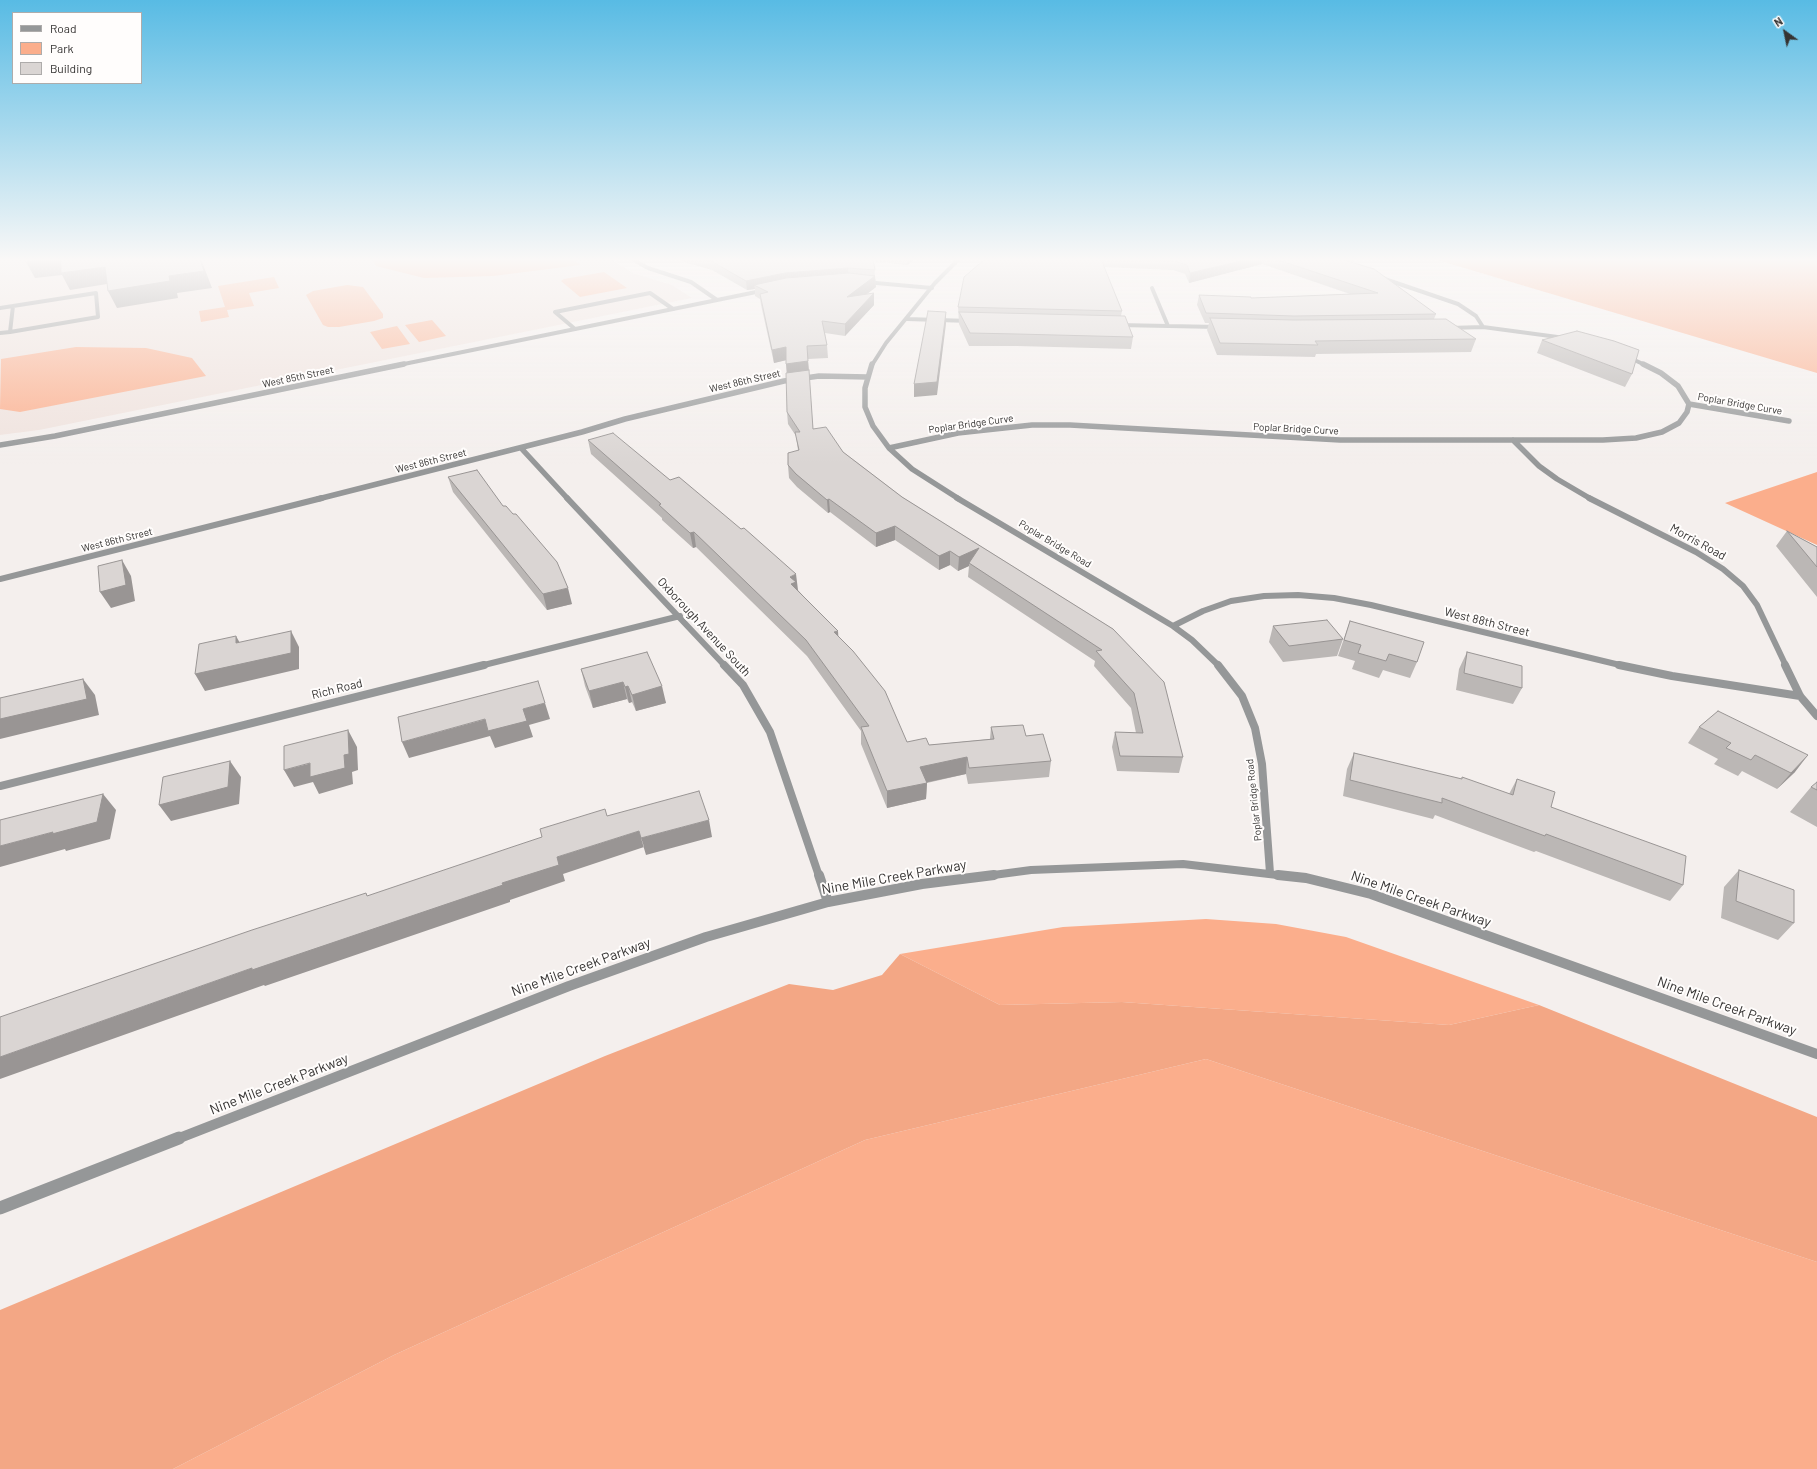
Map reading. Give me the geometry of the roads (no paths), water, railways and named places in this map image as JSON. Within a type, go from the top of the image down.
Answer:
[{"type":"street","points":[[10,332],[11,328]]},
{"type":"street","points":[[0,334],[36,328]]},
{"type":"street","name":"West 85th Street","points":[[0,445],[55,436],[582,328]]},
{"type":"street","name":"Poplar Bridge Road","points":[[900,328],[886,343],[872,365],[865,388],[865,407],[873,426],[889,448],[912,469],[1173,626],[1192,640],[1219,666],[1242,696],[1255,728],[1262,764],[1270,873]]},
{"type":"street","points":[[1442,328],[1460,328]]},
{"type":"street","points":[[1490,328],[1520,330],[1571,340]]},
{"type":"street","name":"Poplar Bridge Curve","points":[[889,448],[958,433],[996,428],[1070,424],[1340,440],[1603,440],[1636,438],[1662,432],[1679,423],[1687,412],[1689,404],[1678,386],[1661,373],[1623,355]]},
{"type":"street","name":"West 86th Street","points":[[0,579],[522,448],[625,419],[784,381],[819,376],[868,377]]},
{"type":"street","name":"Poplar Bridge Curve","points":[[1689,404],[1789,421]]},
{"type":"street","name":"Morris Road","points":[[1513,440],[1539,466],[1568,486],[1604,507],[1696,552],[1723,568],[1743,586],[1757,605],[1800,696],[1817,716]]},
{"type":"street","name":"Oxborough Avenue South","points":[[522,448],[680,616],[743,686],[770,732],[828,902]]},
{"type":"street","name":"West 88th Street","points":[[1173,626],[1203,611],[1231,601],[1264,596],[1298,595],[1334,598],[1371,605],[1612,664],[1680,677],[1800,696]]},
{"type":"street","name":"Rich Road","points":[[0,786],[680,616]]},
{"type":"street","name":"Nine Mile Creek Parkway","points":[[0,1208],[569,986],[706,937],[828,902],[922,884],[1031,870],[1183,864],[1306,878],[1371,894],[1817,1054]]}]
